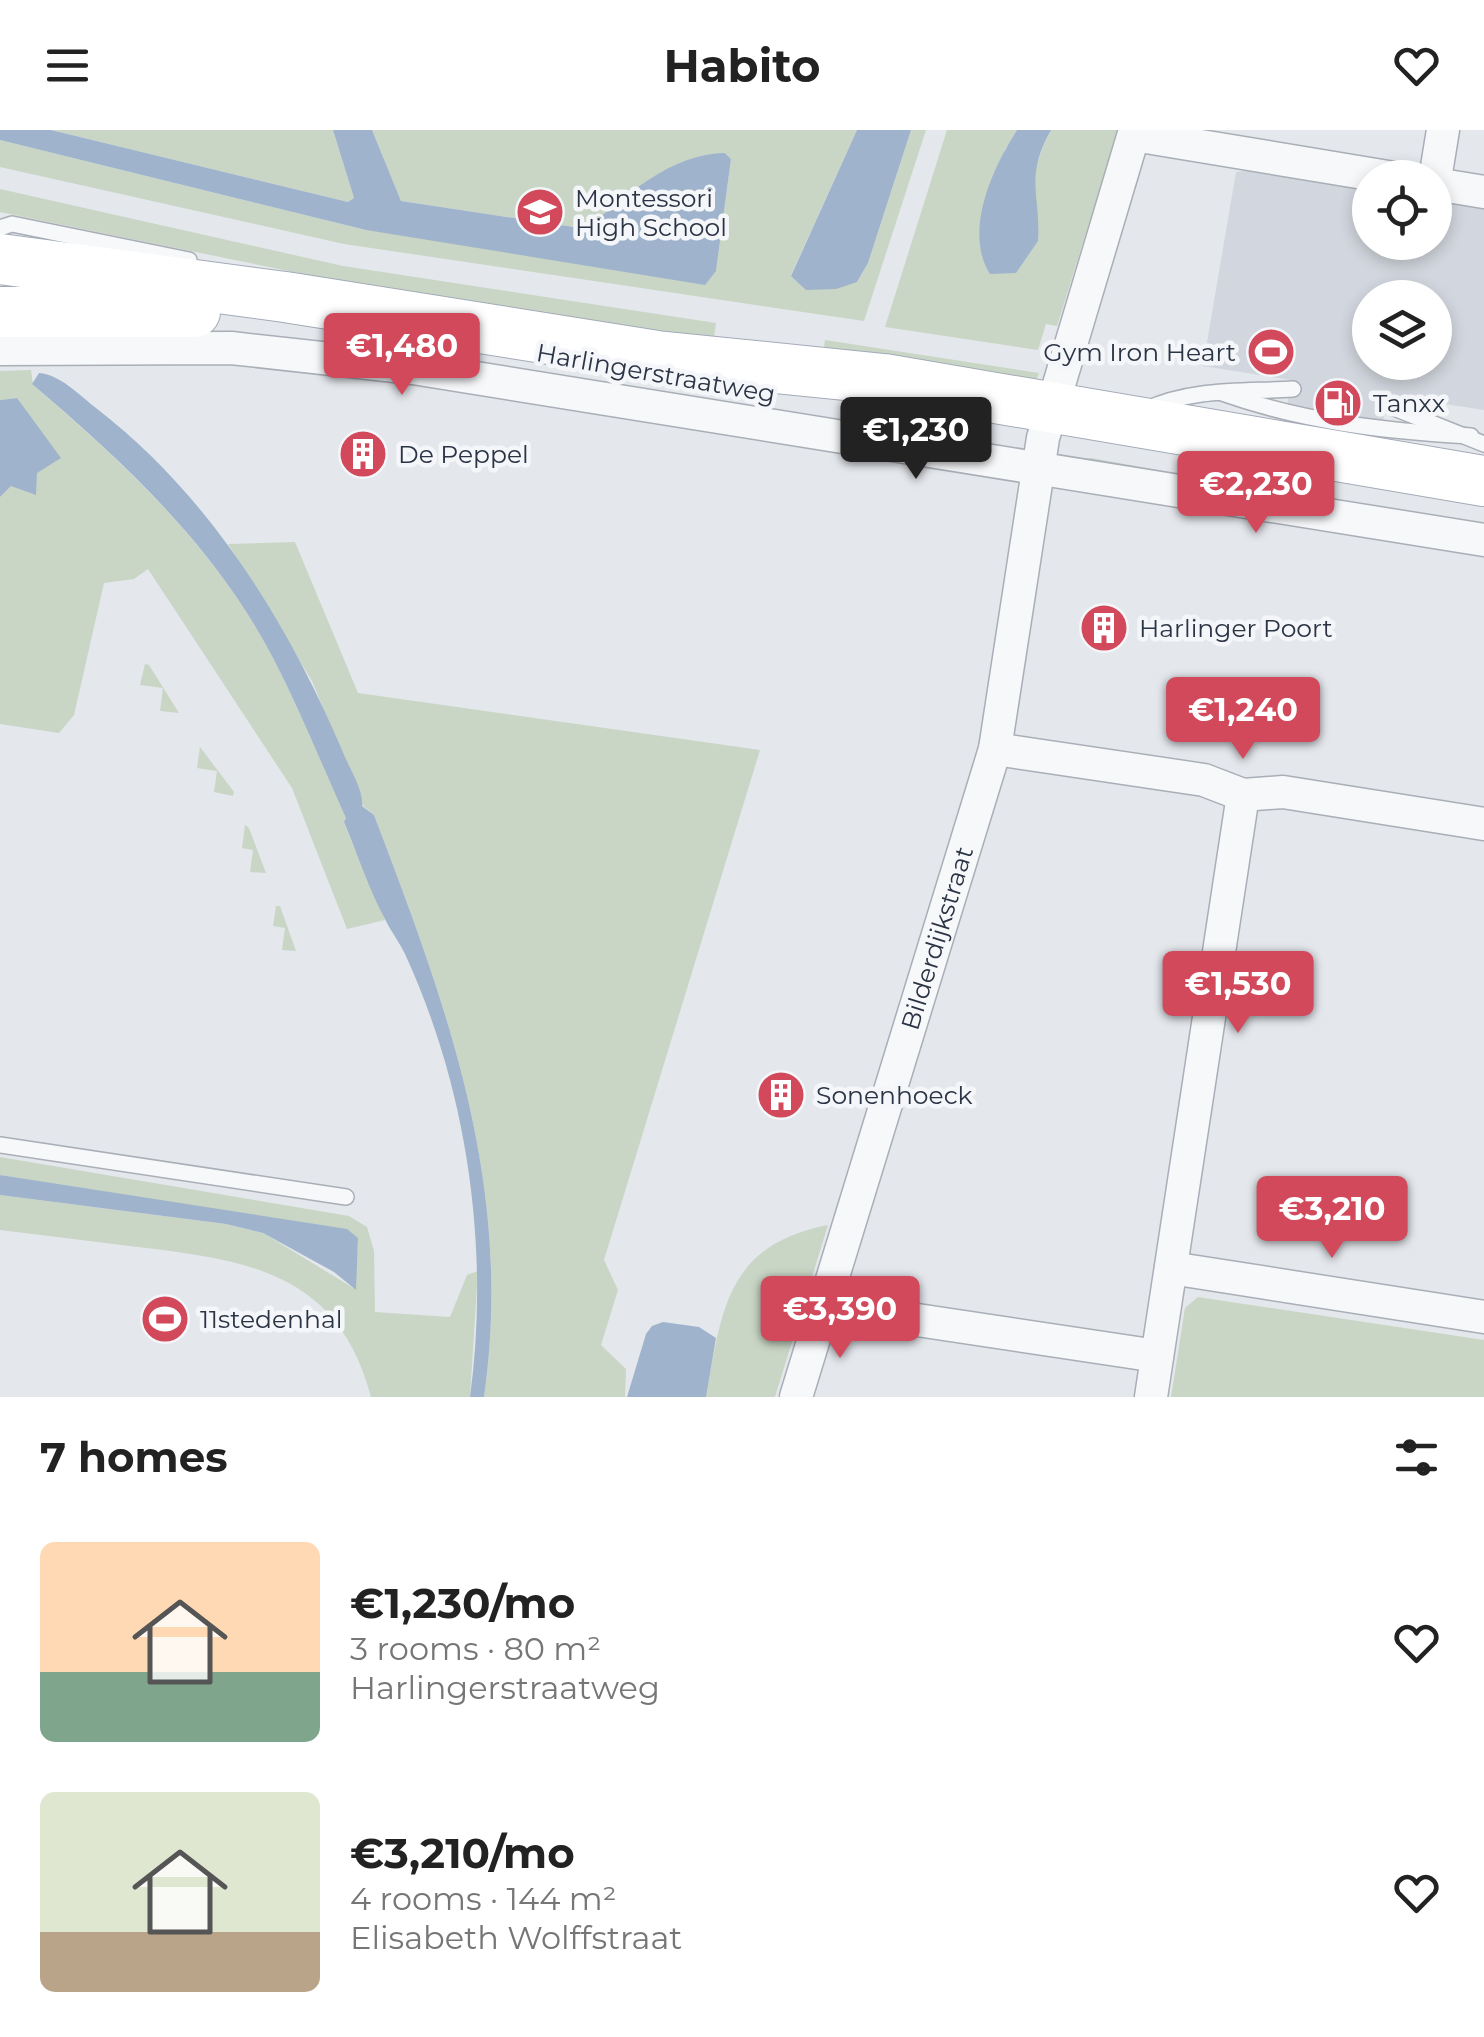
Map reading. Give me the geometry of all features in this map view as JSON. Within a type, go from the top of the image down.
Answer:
[{"type":"main road","name":"Harlingerstraatweg","points":[[0,259],[302,300],[657,356],[884,379],[1044,438],[1148,408],[1480,454]]},
{"type":"main road","name":"Harlingerstraatweg","points":[[0,312],[195,312],[341,324],[1484,512]]},
{"type":"street","points":[[1438,160],[1443,130]]},
{"type":"street","points":[[1134,132],[1352,171]]},
{"type":"street","name":"Bilderdijkstraat","points":[[796,1397],[995,749],[1044,438],[1134,132]]},
{"type":"street","points":[[1452,185],[1484,192]]},
{"type":"street","name":"Harlingerstraatweg","points":[[0,349],[157,347],[281,351],[612,398],[1044,438],[1484,540]]},
{"type":"street","points":[[995,749],[1204,780],[1244,795],[1284,792],[1484,824]]},
{"type":"street","points":[[1151,1397],[1244,795]]},
{"type":"street","points":[[1171,1268],[1484,1316]]},
{"type":"street","points":[[824,1306],[1157,1356]]},
{"type":"lane","points":[[0,228],[12,224],[200,262]]},
{"type":"lane","name":"Harlingerstraatweg","points":[[308,283],[594,330],[657,356]]},
{"type":"lane","points":[[1148,408],[1222,393],[1293,390]]},
{"type":"lane","points":[[1222,393],[1305,418],[1380,430],[1480,454]]},
{"type":"lane","points":[[1384,404],[1480,454]]},
{"type":"lane","points":[[0,1144],[346,1196]]},
{"type":"shaded area","points":[[1256,170],[1352,186],[1352,260],[1452,260],[1452,202],[1484,207],[1484,410],[1388,395],[1379,441],[1285,420],[1291,380],[1203,366],[1236,172]]},
{"type":"green space","points":[[51,130],[333,130],[354,198],[348,202]]},
{"type":"green space","name":"Montessori High School","points":[[372,130],[857,130],[791,275],[857,282],[868,263],[911,130],[926,130],[864,321],[344,244],[0,167],[0,140],[366,230],[716,271],[731,159],[725,153],[630,194],[587,229],[401,201]]},
{"type":"green space","points":[[947,130],[1017,130],[1004,151],[1039,226],[1034,177],[1051,130],[1118,130],[1057,326],[1046,324],[1038,350],[885,327]]},
{"type":"green space","points":[[0,189],[343,266],[716,323],[712,351],[672,346],[621,325],[318,277],[0,212]]},
{"type":"green space","points":[[825,340],[1039,373],[1036,381],[822,365]]},
{"type":"green space","points":[[31,370],[33,385],[166,510],[250,618],[283,678],[347,818],[344,823],[385,920],[347,929],[292,788],[148,569],[134,579],[104,583],[74,715],[59,733],[0,724],[0,497],[11,486],[17,398],[0,400],[0,371]]},
{"type":"green space","points":[[1091,458],[1331,501],[1076,459]]},
{"type":"green space","points":[[295,542],[358,693],[760,750],[604,1260],[618,1290],[601,1345],[626,1369],[625,1397],[484,1397],[491,1319],[490,1244],[482,1171],[449,1029],[374,815],[362,805],[312,681],[228,544]]},
{"type":"green space","points":[[145,664],[149,665],[179,713],[160,711],[163,688],[140,685]]},
{"type":"green space","points":[[200,747],[234,792],[233,796],[214,792],[217,771],[197,768]]},
{"type":"green space","points":[[245,825],[266,873],[250,872],[253,850],[242,848]]},
{"type":"green space","points":[[276,906],[280,906],[296,951],[282,950],[285,928],[273,926]]},
{"type":"green space","points":[[0,1157],[349,1216],[367,1227],[374,1251],[375,1312],[450,1317],[467,1275],[478,1271],[470,1397],[371,1397],[357,1356],[338,1324],[314,1300],[287,1282],[256,1269],[185,1253],[0,1230],[0,1195],[226,1224],[263,1233],[355,1289],[358,1238],[0,1175]]},
{"type":"green space","points":[[828,1225],[775,1397],[706,1397],[725,1309],[749,1265],[794,1234]]},
{"type":"green space","points":[[1198,1297],[1484,1340],[1484,1397],[1171,1397],[1185,1308]]},
{"type":"water","points":[[0,130],[51,130],[348,202],[354,198],[333,130],[372,130],[401,201],[587,229],[633,190],[668,168],[706,155],[725,153],[731,159],[716,271],[705,285],[366,230],[0,140]]},
{"type":"water","points":[[857,130],[911,130],[868,263],[857,282],[836,289],[806,290],[791,276]]},
{"type":"water","points":[[1017,130],[1051,130],[1036,174],[1038,241],[1016,273],[990,274],[982,257],[980,220],[991,181]]},
{"type":"water","points":[[39,373],[69,386],[137,442],[209,520],[241,563],[296,654],[355,778],[362,806],[374,815],[449,1029],[482,1171],[490,1244],[491,1319],[484,1397],[470,1397],[476,1341],[475,1228],[459,1115],[427,1006],[369,885],[344,822],[346,818],[273,658],[224,580],[134,476],[32,384]]},
{"type":"water","points":[[17,398],[61,458],[37,473],[36,495],[11,486],[0,497],[0,400]]},
{"type":"water","points":[[0,1175],[347,1229],[358,1238],[356,1290],[334,1272],[263,1233],[226,1224],[0,1195]]},
{"type":"water","points":[[663,1322],[699,1327],[716,1338],[706,1397],[627,1397],[646,1334],[652,1326]]},
{"type":"place","name":"Montessori High School","points":[[540,212]]},
{"type":"place","name":"Gym Iron Heart","points":[[1271,352]]},
{"type":"place","name":"Tanxx","points":[[1338,403]]},
{"type":"place","name":"De Peppel","points":[[363,454]]},
{"type":"place","name":"Harlinger Poort","points":[[1104,628]]},
{"type":"place","name":"Sonenhoeck","points":[[781,1095]]},
{"type":"place","name":"11stedenhal","points":[[165,1319]]}]
